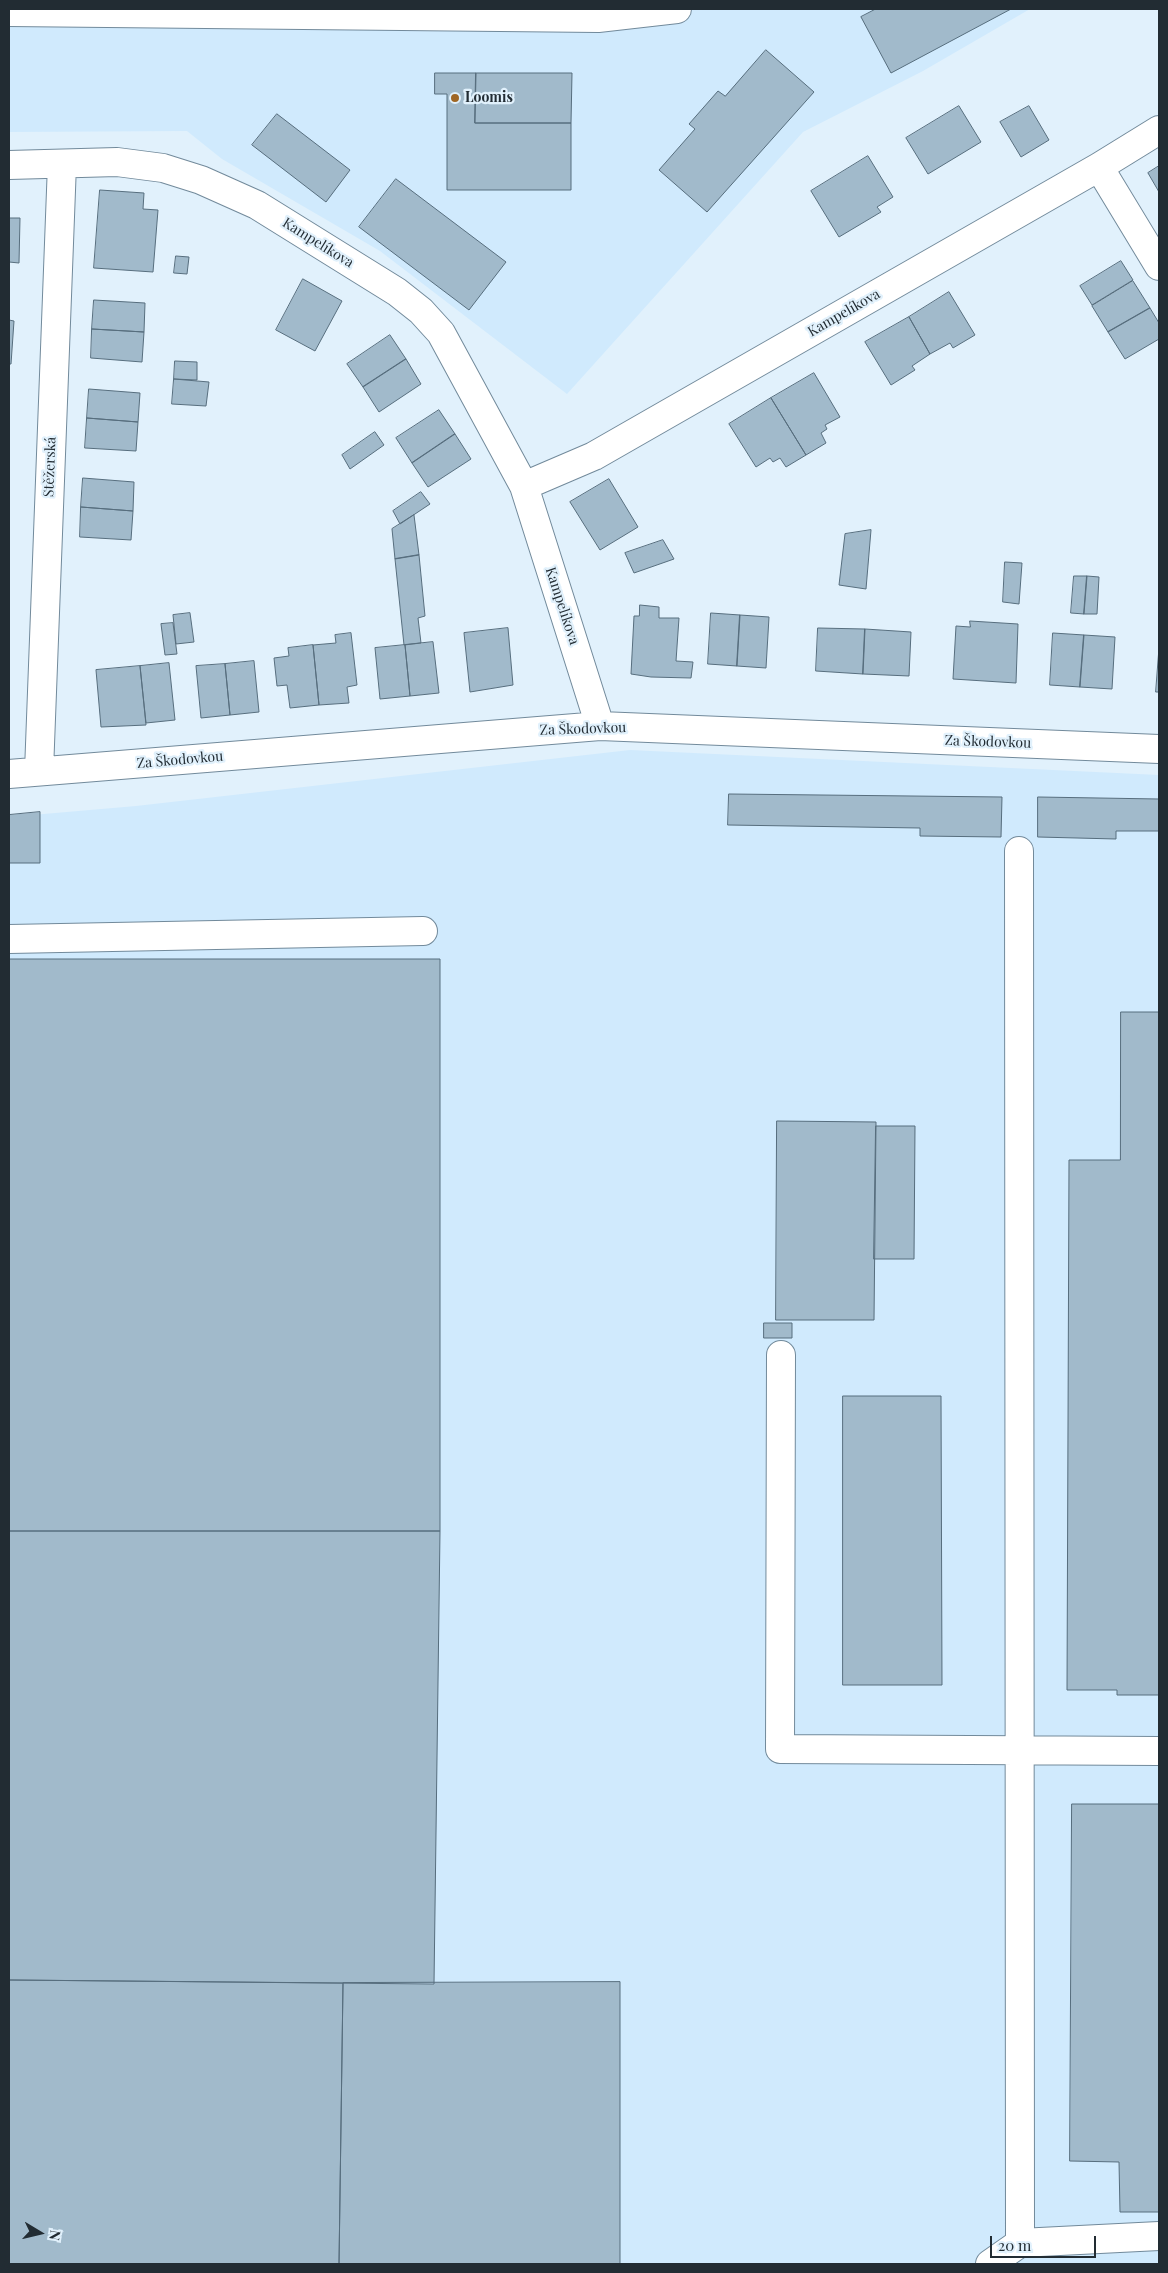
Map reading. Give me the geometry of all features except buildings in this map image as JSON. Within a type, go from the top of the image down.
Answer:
[{"type":"street","points":[[9,12],[305,12],[598,18],[677,9]]},
{"type":"street","name":"Kampelíkova","points":[[524,486],[594,456],[1099,167],[1159,130]]},
{"type":"street","name":"Kampelíkova","points":[[9,165],[116,162],[163,168],[201,180],[257,205],[397,292],[421,311],[441,333],[524,486],[600,726]]},
{"type":"street","name":"Stěžerská","points":[[38,771],[62,164]]},
{"type":"street","points":[[1099,167],[1159,266]]},
{"type":"street","name":"Za Škodovkou","points":[[9,774],[600,726],[1159,749]]},
{"type":"street","points":[[1019,851],[1020,2243]]},
{"type":"street","points":[[9,939],[423,931]]},
{"type":"street","points":[[781,1355],[780,1749],[1159,1751]]},
{"type":"street","points":[[990,2264],[1020,2243],[1159,2236]]},
{"type":"shaded area","points":[[9,9],[1030,9],[923,71],[803,132],[567,394],[380,251],[222,159],[187,131],[9,132]]},
{"type":"shaded area","points":[[630,750],[1159,775],[1159,2264],[9,2264],[9,817],[136,806]]},
{"type":"place","name":"Loomis","points":[[455,98]]}]
